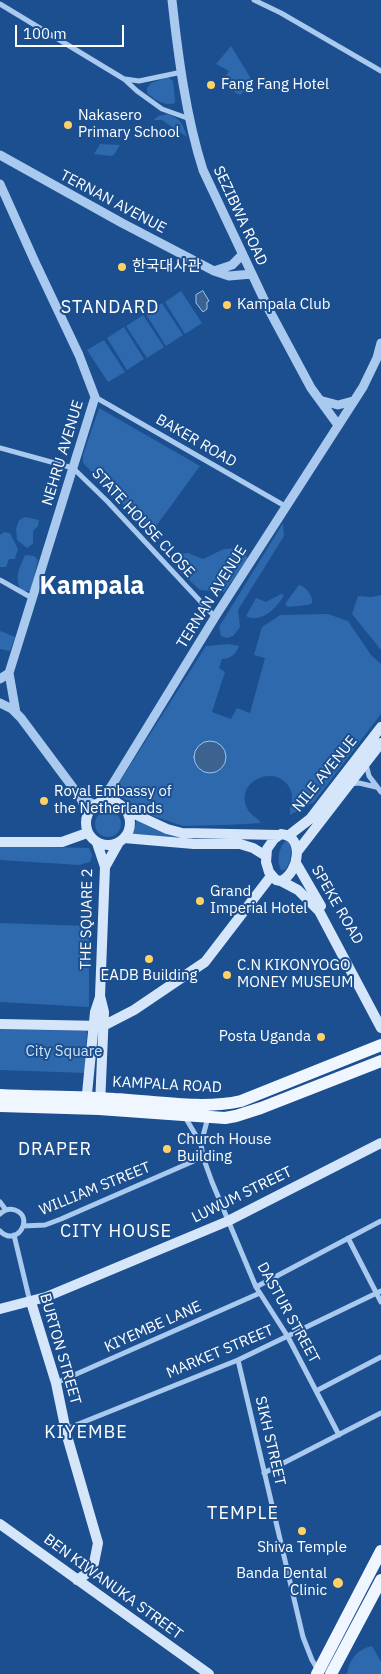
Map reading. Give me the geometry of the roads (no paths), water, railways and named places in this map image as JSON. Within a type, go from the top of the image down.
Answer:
[{"type":"main road","name":"NILE AVENUE","points":[[283,835],[310,819],[381,726]]},
{"type":"main road","name":"NILE AVENUE","points":[[297,858],[381,743]]},
{"type":"main road","points":[[266,856],[248,845],[240,844],[194,844],[122,840],[108,846],[98,843],[87,833],[85,821],[88,813],[98,803],[108,800],[116,802],[126,810],[167,829],[182,833],[283,835],[294,843],[297,858],[289,876],[282,881],[276,880],[271,876],[266,856],[270,844],[283,835]]},
{"type":"main road","points":[[105,867],[130,827],[126,810]]},
{"type":"main road","points":[[0,842],[62,842],[87,833]]},
{"type":"main road","name":"THE SQUARE 2","points":[[86,1103],[99,1026],[104,1012],[100,996],[105,867],[98,843]]},
{"type":"main road","name":"SPEKE ROAD","points":[[297,858],[381,1015]]},
{"type":"main road","points":[[0,1024],[99,1026],[120,1018],[205,962],[271,876]]},
{"type":"main road","name":"SPEKE ROAD","points":[[282,881],[298,890],[319,911],[381,1028]]},
{"type":"main road","name":"THE SQUARE 2","points":[[99,1026],[100,1104]]},
{"type":"main road","name":"KAMPALA ROAD","points":[[209,1111],[223,1104],[241,1101],[381,1044]]},
{"type":"main road","name":"KAMPALA ROAD","points":[[0,1095],[209,1111],[225,1118],[246,1113],[381,1061]]},
{"type":"main road","name":"KAMPALA ROAD","points":[[0,1106],[86,1103]]},
{"type":"main road","name":"LUWUM STREET","points":[[0,1309],[46,1297],[228,1220],[381,1143]]},
{"type":"main road","name":"BURTON STREET","points":[[31,1302],[56,1383],[66,1429],[98,1543],[94,1563],[86,1574],[77,1580]]},
{"type":"main road","name":"BEN KIWANUKA STREET","points":[[0,1524],[209,1674]]},
{"type":"main road","points":[[322,1673],[381,1551]]},
{"type":"main road","points":[[337,1674],[339,1661],[381,1580]]},
{"type":"main road","points":[[322,1673],[339,1661]]},
{"type":"street","name":"SEZIBWA ROAD","points":[[172,0],[195,147],[203,170],[242,255],[305,376],[338,425]]},
{"type":"street","points":[[254,0],[381,71]]},
{"type":"street","points":[[0,4],[124,79],[162,109],[190,119]]},
{"type":"street","points":[[124,79],[139,81],[182,72]]},
{"type":"street","name":"TERNAN AVENUE","points":[[0,155],[214,272],[229,276],[252,274]]},
{"type":"street","name":"NEHRU AVENUE","points":[[0,184],[71,337],[95,397],[9,673],[16,713]]},
{"type":"street","points":[[214,272],[232,265],[242,255]]},
{"type":"street","name":"TERNAN AVENUE","points":[[98,803],[112,785],[215,617],[368,379],[377,358],[381,342]]},
{"type":"street","name":"BAKER ROAD","points":[[95,397],[285,506]]},
{"type":"street","points":[[320,400],[332,405],[354,401]]},
{"type":"street","points":[[0,448],[74,468]]},
{"type":"street","name":"STATE HOUSE CLOSE","points":[[74,468],[215,617]]},
{"type":"street","points":[[0,580],[32,598]]},
{"type":"street","points":[[0,680],[9,673]]},
{"type":"street","points":[[0,703],[16,713],[80,797],[88,813]]},
{"type":"street","points":[[366,764],[369,776],[381,792]]},
{"type":"street","points":[[350,784],[360,783],[376,787]]},
{"type":"street","points":[[112,785],[116,802]]},
{"type":"street","points":[[80,797],[98,803]]},
{"type":"street","name":"DASTUR STREET","points":[[183,1110],[201,1144]]},
{"type":"street","name":"DASTUR STREET","points":[[209,1111],[201,1144],[202,1157],[256,1287],[288,1337],[339,1435]]},
{"type":"street","name":"WILLIAM STREET","points":[[23,1226],[45,1225],[61,1219],[202,1157]]},
{"type":"street","points":[[0,1202],[6,1210]]},
{"type":"street","points":[[0,1214],[6,1210],[14,1210],[21,1214],[23,1218],[23,1226],[20,1232],[14,1235],[1,1233]]},
{"type":"street","points":[[256,1287],[381,1221]]},
{"type":"street","name":"BURTON STREET","points":[[14,1235],[31,1302]]},
{"type":"street","points":[[348,1238],[379,1292],[381,1302]]},
{"type":"street","name":"MARKET STREET","points":[[66,1429],[238,1360],[379,1292]]},
{"type":"street","name":"KIYEMBE LANE","points":[[56,1383],[260,1293]]},
{"type":"street","points":[[316,1391],[381,1357]]},
{"type":"street","name":"SIKH STREET","points":[[238,1360],[303,1637],[312,1660],[322,1673]]},
{"type":"street","points":[[264,1474],[381,1413]]},
{"type":"place","name":"Fang Fang Hotel","points":[[211,85]]},
{"type":"place","name":"Nakasero Primary School","points":[[68,125]]},
{"type":"place","name":"한국대사관","points":[[122,267]]},
{"type":"place","name":"Kampala Club","points":[[227,305]]},
{"type":"place","name":"Royal Embassy of the Netherlands","points":[[44,801]]},
{"type":"place","name":"Grand Imperial Hotel","points":[[200,901]]},
{"type":"place","name":"EADB Building","points":[[149,959]]},
{"type":"place","name":"C.N KIKONYOGO MONEY MUSEUM","points":[[227,975]]},
{"type":"place","name":"Posta Uganda","points":[[321,1037]]},
{"type":"place","name":"Church House Building","points":[[167,1149]]},
{"type":"place","name":"Shiva Temple","points":[[302,1531]]},
{"type":"place","name":"Banda Dental Clinic","points":[[338,1583]]},
{"type":"district","name":"STANDARD","points":[[110,308]]},
{"type":"district","name":"Kampala","points":[[92,587]]},
{"type":"district","name":"DRAPER","points":[[55,1150]]},
{"type":"district","name":"CITY HOUSE","points":[[116,1232]]},
{"type":"district","name":"KIYEMBE","points":[[86,1433]]},
{"type":"district","name":"TEMPLE","points":[[243,1514]]},
{"type":"park label","name":"City Square","points":[[64,1052]]}]
